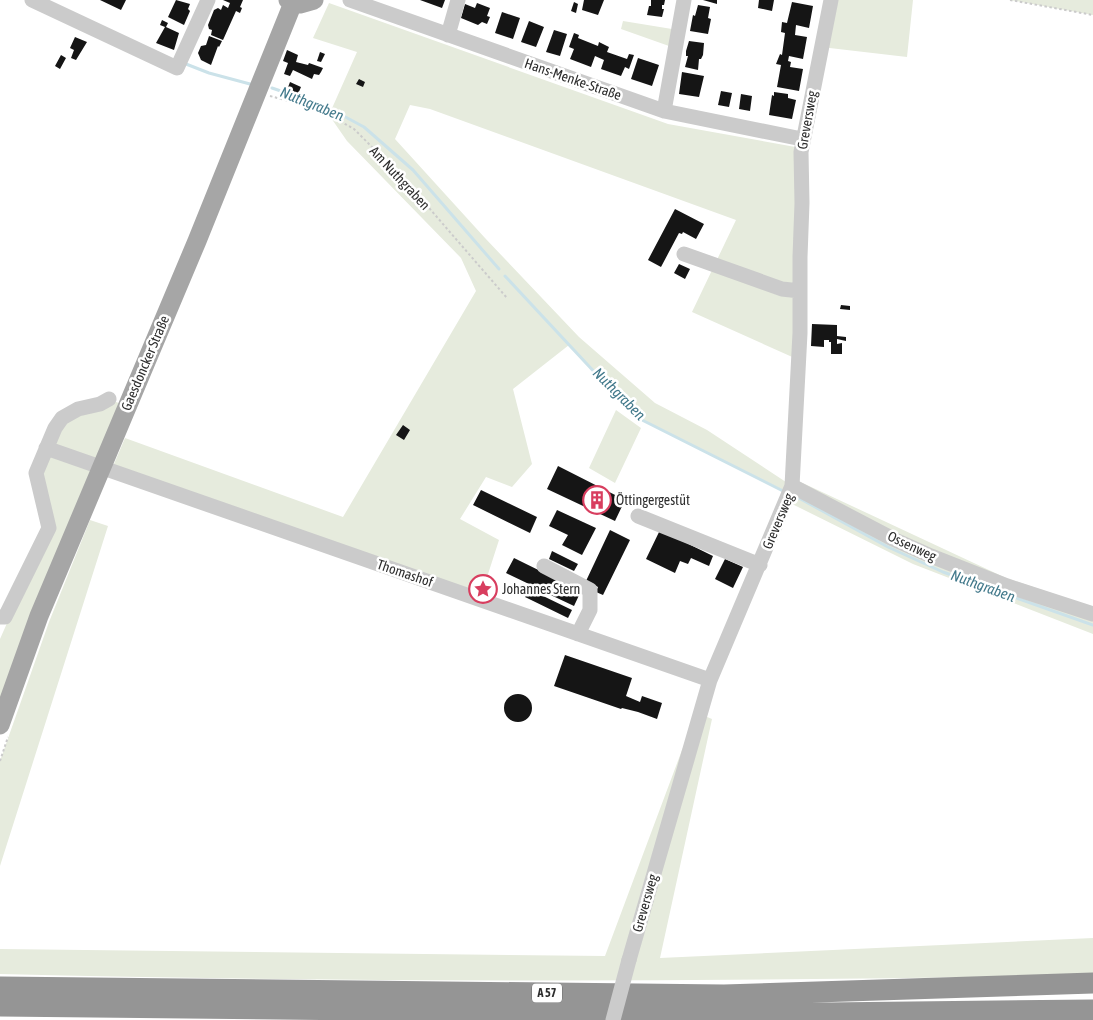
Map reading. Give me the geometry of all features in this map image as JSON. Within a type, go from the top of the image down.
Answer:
[{"type":"highway","name":"A 57","points":[[0,986],[724,995],[1093,983]]},
{"type":"highway","name":"A 57","points":[[0,1006],[735,1014],[1093,1010]]},
{"type":"main road","name":"Gaesdoncker Straße","points":[[0,725],[39,616],[197,241],[290,2],[307,4],[314,0]]},
{"type":"street","points":[[32,0],[177,68],[208,0]]},
{"type":"street","name":"Hans-Menke-Straße","points":[[350,0],[664,111],[802,140]]},
{"type":"street","points":[[448,35],[458,0]]},
{"type":"street","points":[[664,111],[684,0]]},
{"type":"street","name":"Greversweg","points":[[613,1020],[628,960],[710,680],[792,486],[800,333],[802,140],[831,0]]},
{"type":"street","points":[[684,254],[782,289],[800,291]]},
{"type":"street","points":[[0,617],[5,617],[49,528],[36,473],[55,428],[62,418],[78,409],[109,400]]},
{"type":"street","name":"Thomashof","points":[[46,448],[710,680]]},
{"type":"street","name":"Ossenweg","points":[[792,486],[893,539],[931,556],[1007,586],[1093,614]]},
{"type":"street","points":[[638,516],[760,565]]},
{"type":"street","points":[[544,566],[590,590],[590,610],[578,634]]},
{"type":"path","points":[[1010,0],[1093,15]]},
{"type":"path","name":"Am Nuthgraben","points":[[267,95],[296,103],[329,116],[354,129],[404,179],[507,298]]},
{"type":"shaded area","points":[[831,0],[913,0],[907,57],[821,47]]},
{"type":"shaded area","points":[[1010,0],[1093,0],[1093,15]]},
{"type":"shaded area","points":[[329,3],[668,124],[801,148],[799,360],[692,312],[736,220],[430,109],[410,105],[395,139],[579,337],[655,403],[707,430],[792,486],[792,478],[1006,578],[1093,607],[1093,634],[913,564],[786,501],[789,493],[642,420],[626,406],[569,345],[513,389],[532,464],[512,487],[486,477],[460,519],[499,540],[480,599],[111,471],[125,438],[343,517],[476,291],[461,258],[347,141],[329,115],[357,52],[313,38]]},
{"type":"shaded area","points":[[623,21],[672,29],[669,46],[621,29]]},
{"type":"shaded area","points":[[109,399],[121,404],[0,706],[0,639],[49,528],[36,473],[55,428]]},
{"type":"shaded area","points":[[616,410],[641,428],[615,483],[589,468]]},
{"type":"shaded area","points":[[90,520],[108,526],[0,866],[0,761],[49,622]]},
{"type":"shaded area","points":[[700,714],[712,719],[660,958],[1093,938],[1093,975],[820,979],[410,980],[0,974],[0,949],[605,956],[682,750]]},
{"type":"building","points":[[100,0],[126,0],[121,10]]},
{"type":"building","points":[[176,0],[190,4],[188,9],[190,11],[184,25],[168,17]]},
{"type":"building","points":[[223,0],[243,0],[240,13],[236,11],[223,40],[211,35],[212,30],[209,29],[208,25],[214,10],[218,8],[221,10],[223,5],[228,8],[230,3]]},
{"type":"building","points":[[420,0],[445,0],[442,8]]},
{"type":"building","points":[[584,0],[604,0],[598,15],[582,10]]},
{"type":"building","points":[[651,0],[665,0],[664,5],[662,5],[662,9],[664,9],[662,17],[647,15],[649,6],[651,6]]},
{"type":"building","points":[[703,0],[717,0],[717,4]]},
{"type":"building","points":[[759,0],[774,0],[772,11],[758,8]]},
{"type":"building","points":[[574,2],[578,4],[576,13],[571,11]]},
{"type":"building","points":[[792,2],[813,6],[809,28],[796,25],[795,35],[807,37],[803,59],[789,56],[788,61],[791,62],[790,67],[803,69],[799,91],[777,87],[781,65],[776,64],[780,54],[782,55],[785,33],[781,32],[782,22],[787,23]]},
{"type":"building","points":[[477,3],[490,8],[487,16],[490,17],[487,24],[482,22],[478,25],[461,18],[465,4],[475,8]]},
{"type":"building","points":[[698,5],[710,7],[708,18],[711,19],[708,34],[690,31],[693,15],[695,16]]},
{"type":"building","points":[[502,12],[520,18],[513,39],[495,33]]},
{"type":"building","points":[[162,20],[168,23],[166,27],[179,33],[174,50],[156,43],[165,27],[160,25]]},
{"type":"building","points":[[529,21],[544,27],[536,47],[521,42]]},
{"type":"building","points":[[554,30],[567,34],[560,56],[546,52]]},
{"type":"building","points":[[574,33],[579,35],[578,38],[598,46],[599,42],[609,47],[607,52],[627,59],[629,54],[634,55],[629,69],[625,67],[621,76],[601,69],[604,60],[595,56],[591,67],[570,59],[574,49],[569,47]]},
{"type":"building","points":[[209,36],[222,41],[218,46],[211,65],[201,60],[198,53],[201,46],[206,45]]},
{"type":"building","points":[[75,37],[87,42],[76,60],[71,58],[74,50],[70,48]]},
{"type":"building","points":[[689,41],[704,43],[703,55],[699,59],[698,70],[685,67]]},
{"type":"building","points":[[287,50],[298,55],[296,62],[308,65],[309,63],[323,68],[319,75],[314,74],[312,79],[293,70],[290,76],[284,74],[288,63],[283,61]]},
{"type":"building","points":[[320,52],[325,54],[321,62],[317,61]]},
{"type":"building","points":[[61,55],[66,58],[60,69],[55,66]]},
{"type":"building","points":[[638,58],[659,65],[652,86],[631,79]]},
{"type":"building","points":[[682,72],[704,76],[699,97],[679,94]]},
{"type":"building","points":[[359,79],[365,82],[363,87],[356,84]]},
{"type":"building","points":[[290,82],[301,87],[298,94],[287,90]]},
{"type":"building","points":[[721,91],[732,93],[729,107],[718,105]]},
{"type":"building","points":[[774,92],[788,94],[788,98],[796,100],[792,119],[769,115]]},
{"type":"building","points":[[741,94],[752,96],[750,111],[739,109]]},
{"type":"building","points":[[675,209],[704,224],[696,239],[683,232],[682,234],[679,233],[661,267],[648,260]]},
{"type":"building","points":[[679,264],[690,269],[685,279],[674,273]]},
{"type":"building","points":[[841,305],[850,306],[850,310],[840,309]]},
{"type":"building","points":[[812,324],[837,325],[837,336],[846,337],[846,341],[837,339],[837,344],[842,343],[842,354],[831,354],[831,342],[829,340],[824,340],[824,347],[811,346]]},
{"type":"building","points":[[403,425],[410,430],[404,440],[396,435]]},
{"type":"building","name":"Öttingergestüt","points":[[558,466],[625,500],[615,521],[547,489]]},
{"type":"building","points":[[481,490],[537,517],[530,533],[473,505]]},
{"type":"building","points":[[557,510],[596,528],[582,555],[562,545],[568,535],[549,526]]},
{"type":"building","points":[[610,530],[630,540],[603,595],[596,592],[598,587],[586,581]]},
{"type":"building","points":[[660,530],[713,556],[709,566],[691,558],[688,564],[680,561],[675,573],[646,559]]},
{"type":"building","points":[[552,551],[578,564],[574,571],[549,559]]},
{"type":"building","points":[[514,558],[581,591],[574,606],[538,589],[537,591],[540,592],[539,594],[572,610],[568,618],[525,597],[531,585],[506,573]]},
{"type":"building","points":[[725,559],[743,567],[733,588],[715,579]]},
{"type":"building","points":[[565,655],[632,678],[626,696],[640,702],[642,696],[662,703],[657,719],[554,686]]},
{"type":"building","points":[[518,694],[528,698],[532,708],[528,718],[518,722],[508,718],[504,708],[508,698]]},
{"type":"waterway","name":"Nuthgraben","points":[[186,64],[209,73],[250,84]]},
{"type":"waterway","name":"Nuthgraben","points":[[272,88],[325,106],[364,127],[413,170],[499,269]]},
{"type":"waterway","name":"Nuthgraben","points":[[505,276],[626,406],[642,420],[785,492]]},
{"type":"waterway","name":"Nuthgraben","points":[[797,497],[888,547],[943,572],[1093,625]]},
{"type":"place","name":"Öttingergestüt","points":[[597,500]]},
{"type":"place","name":"Johannes Stern","points":[[483,589]]}]
